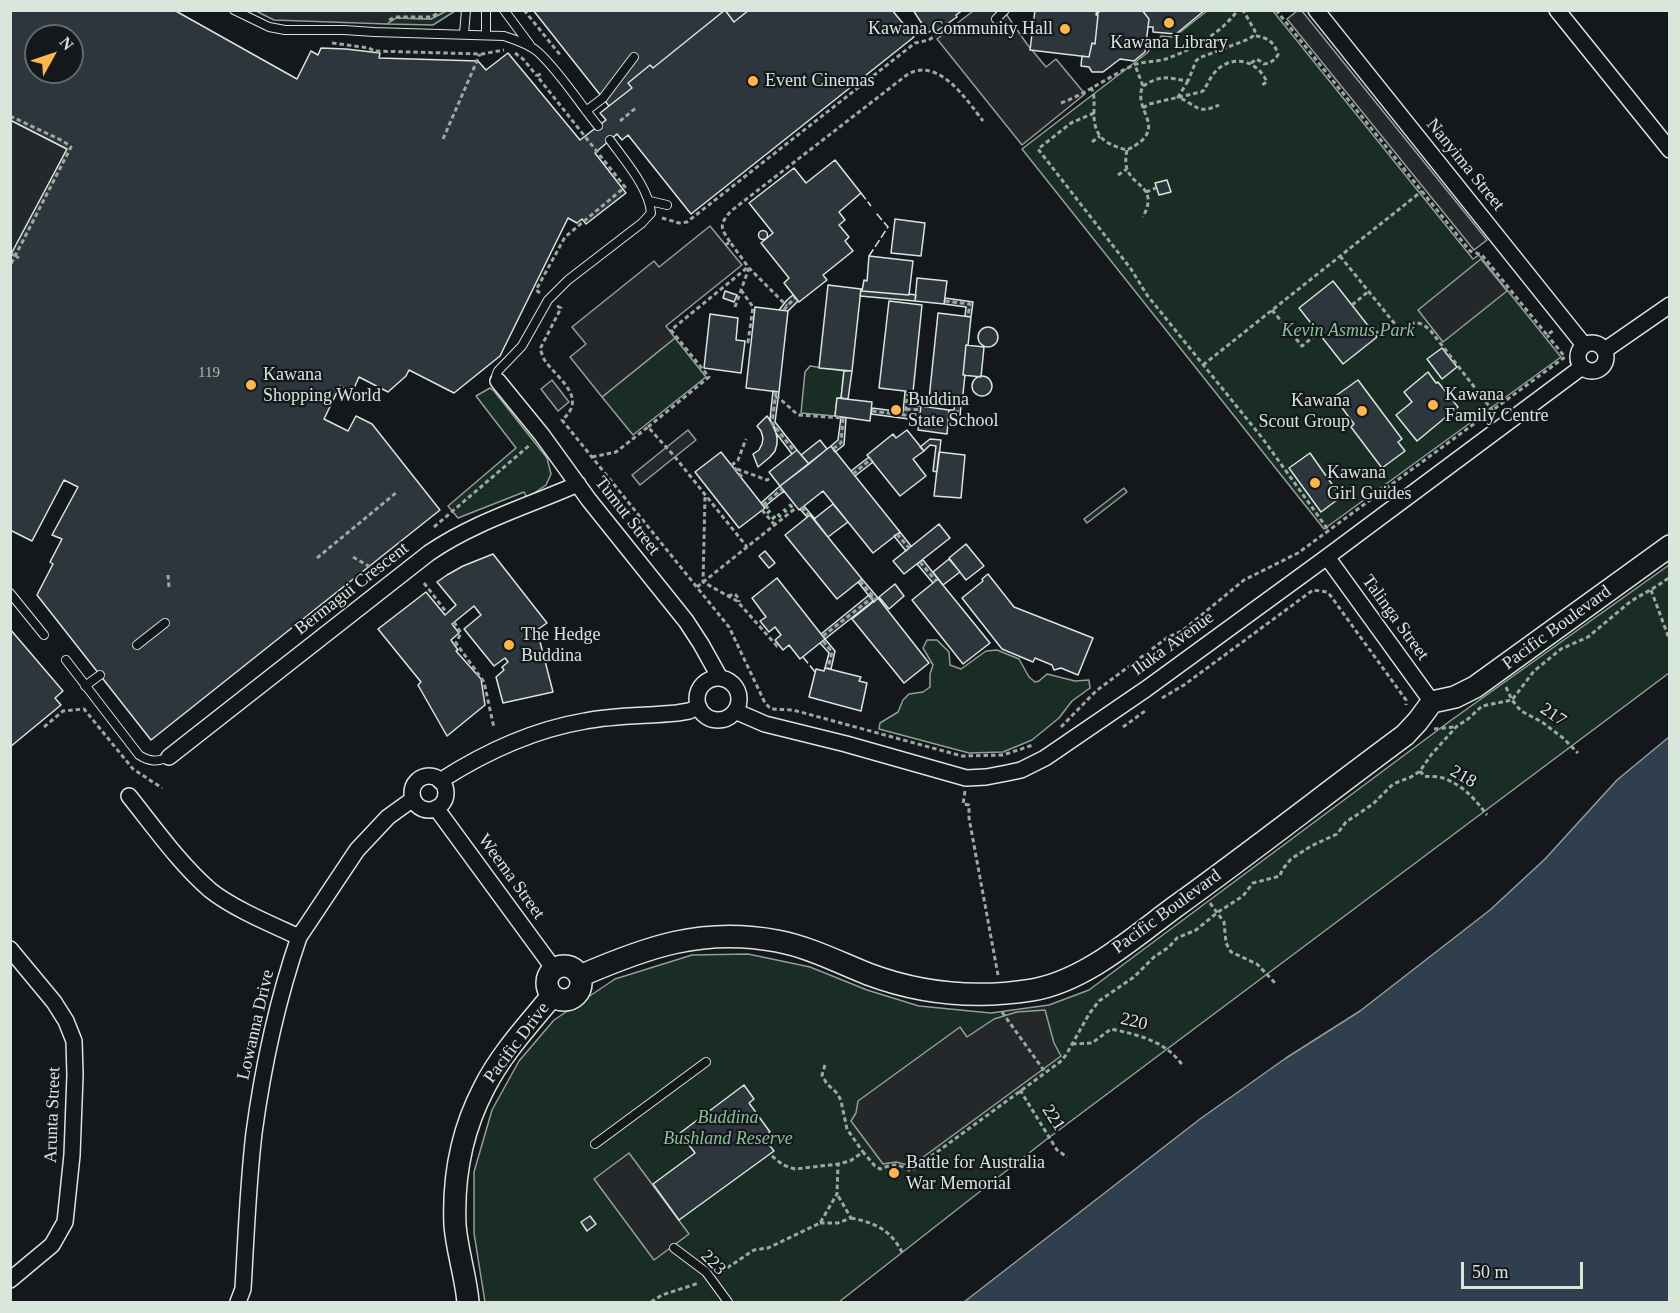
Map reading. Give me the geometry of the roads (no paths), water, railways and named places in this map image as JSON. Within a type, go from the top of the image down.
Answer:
[{"type":"street","name":"Nanyima Street","points":[[1316,10],[1584,345]]},
{"type":"street","points":[[1557,10],[1670,150]]},
{"type":"street","points":[[1605,350],[1670,305]]},
{"type":"street","points":[[1594,343],[1605,350],[1606,359],[1603,367],[1594,371],[1582,367],[1578,355],[1584,345],[1594,343]]},
{"type":"street","name":"Iluka Avenue","points":[[735,711],[765,724],[966,778],[1007,774],[1021,770],[1045,758],[1137,695],[1582,367]]},
{"type":"street","name":"Tumut Street","points":[[498,381],[686,621],[720,678]]},
{"type":"street","name":"Bermagui Crescent","points":[[169,757],[446,541],[578,484]]},
{"type":"street","name":"Pacific Boulevard","points":[[580,976],[626,956],[659,945],[692,938],[735,936],[776,940],[805,948],[904,986],[960,994],[998,994],[1034,990],[1061,981],[1084,971],[1200,890],[1405,735],[1432,702],[1455,697],[1475,687],[1670,546]]},
{"type":"street","name":"Talinga Street","points":[[1327,557],[1432,702]]},
{"type":"street","points":[[720,678],[727,680],[737,690],[739,697],[735,711],[725,718],[713,719],[702,712],[699,707],[698,695],[708,681],[720,678]]},
{"type":"street","points":[[440,781],[497,747],[547,729],[585,720],[677,713],[699,707]]},
{"type":"street","points":[[430,776],[444,785],[444,801],[436,808],[423,809],[413,799],[413,787],[420,779],[430,776]]},
{"type":"street","points":[[129,796],[176,854],[211,891],[299,937]]},
{"type":"street","name":"Lowanna Drive","points":[[238,1302],[243,1289],[254,1134],[268,1050],[284,982],[299,937],[357,850],[388,817],[413,799]]},
{"type":"street","name":"Weema Street","points":[[436,808],[554,969]]},
{"type":"street","name":"Arunta Street","points":[[10,949],[54,1002],[66,1021],[74,1041],[75,1075],[72,1155],[65,1222],[52,1245],[10,1280]]},
{"type":"street","points":[[571,967],[580,976],[581,988],[574,997],[563,1000],[552,996],[547,985],[554,969],[571,967]]},
{"type":"street","name":"Pacific Drive","points":[[468,1302],[455,1226],[456,1185],[463,1138],[484,1086],[504,1056],[552,996]]},
{"type":"lane","points":[[234,10],[269,27],[285,30],[486,35],[504,36],[520,41],[532,48],[551,65],[598,126]]},
{"type":"lane","points":[[464,34],[466,10]]},
{"type":"lane","points":[[486,10],[486,35]]},
{"type":"lane","points":[[504,10],[532,48]]},
{"type":"lane","points":[[996,19],[1005,10]]},
{"type":"lane","points":[[586,111],[603,98],[634,57]]},
{"type":"lane","points":[[498,381],[496,376],[498,371],[522,346],[548,300],[568,280],[642,223],[651,213],[650,201],[610,140]]},
{"type":"lane","points":[[650,201],[667,205]]},
{"type":"lane","points":[[10,593],[44,635]]},
{"type":"lane","points":[[137,645],[165,623]]},
{"type":"lane","points":[[66,660],[139,754],[147,760],[159,761],[169,757]]},
{"type":"lane","points":[[86,686],[100,675]]},
{"type":"lane","points":[[595,1144],[706,1062]]},
{"type":"lane","name":"223","points":[[674,1248],[706,1272],[728,1302]]},
{"type":"water","points":[[1669,737],[1669,1302],[964,1302],[1200,1119],[1286,1058],[1360,1011],[1490,910],[1545,859],[1617,780]]},
{"type":"place","name":"Kawana Library","points":[[1169,23]]},
{"type":"place","name":"Kawana Community Hall","points":[[1065,29]]},
{"type":"place","name":"Event Cinemas","points":[[753,81]]},
{"type":"place","name":"Kawana Shopping World","points":[[251,385]]},
{"type":"place","name":"Kawana Family Centre","points":[[1433,405]]},
{"type":"place","name":"Buddina State School","points":[[896,410]]},
{"type":"place","name":"Kawana Scout Group","points":[[1362,411]]},
{"type":"place","name":"Kawana Girl Guides","points":[[1315,483]]},
{"type":"place","name":"The Hedge Buddina","points":[[509,645]]},
{"type":"place","name":"Battle for Australia War Memorial","points":[[894,1173]]},
{"type":"park label","name":"Kevin Asmus Park","points":[[1348,331]]},
{"type":"park label","name":"Buddina Bushland Reserve","points":[[728,1128]]}]
